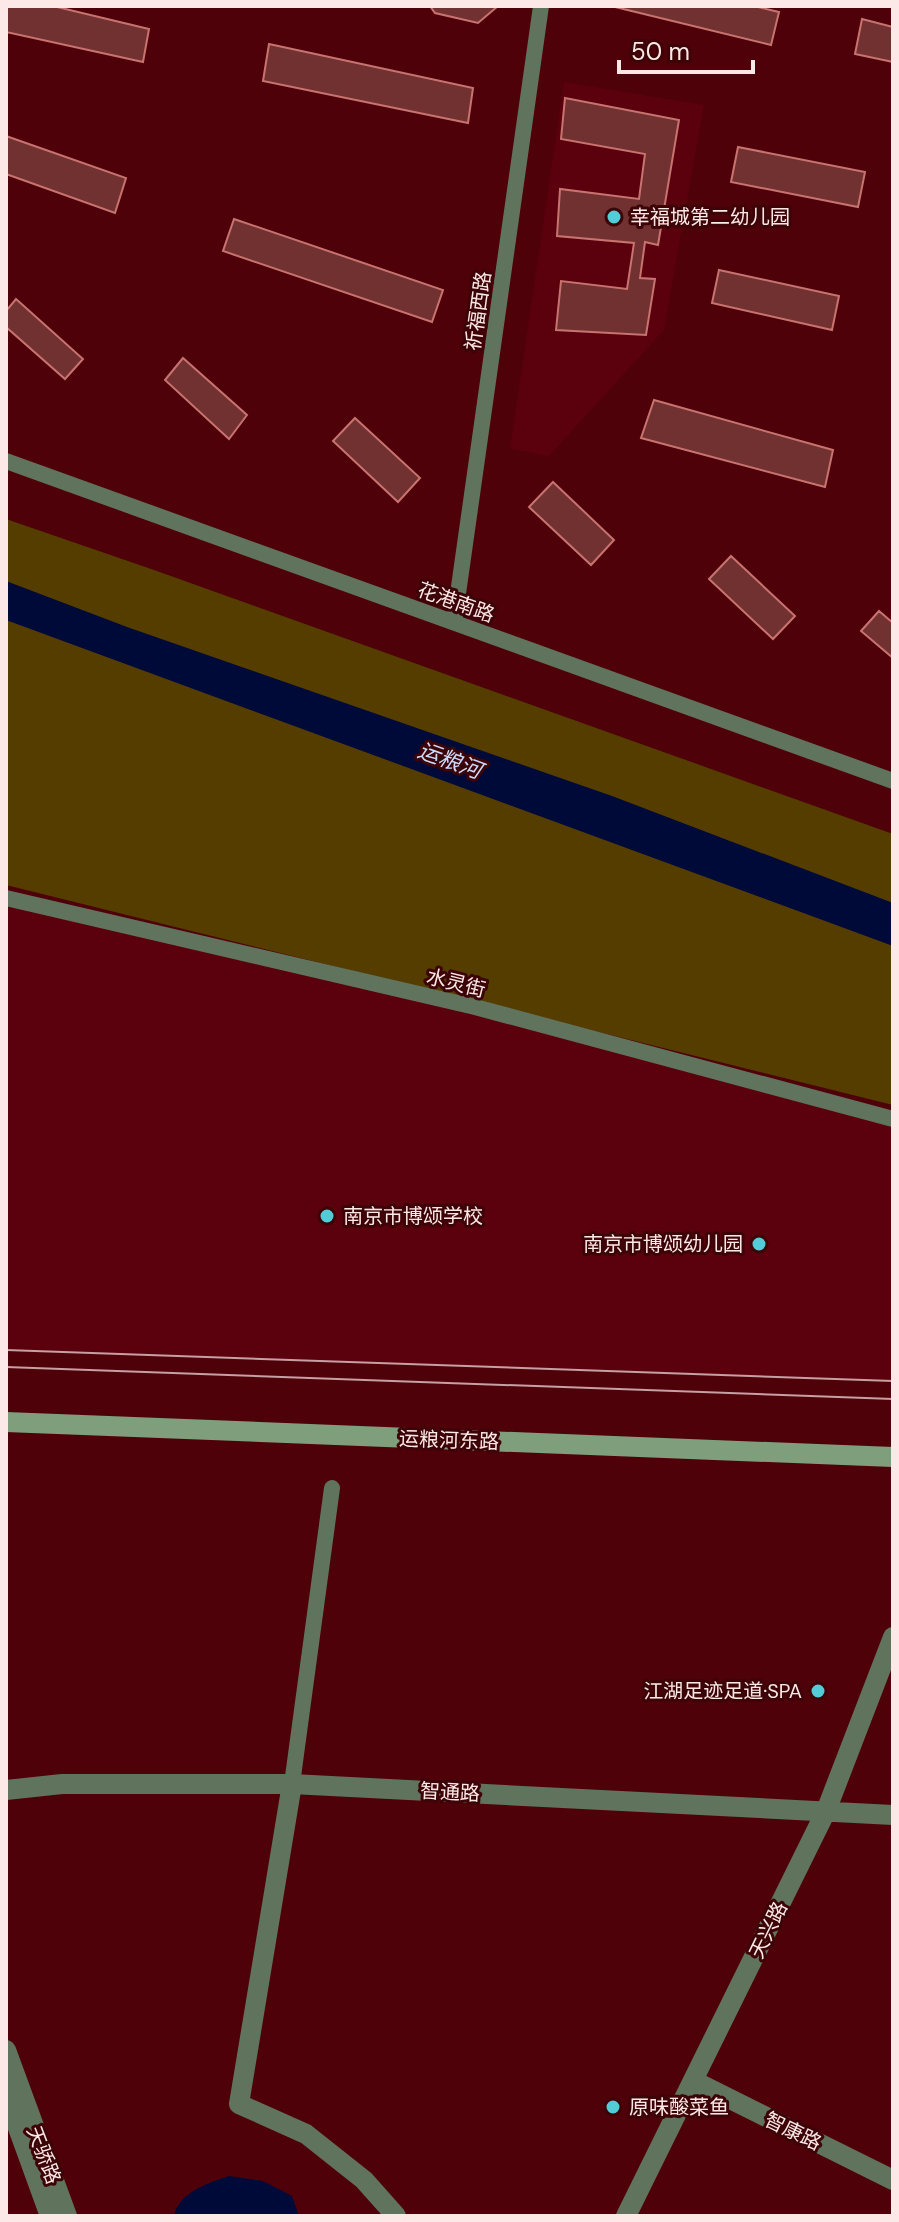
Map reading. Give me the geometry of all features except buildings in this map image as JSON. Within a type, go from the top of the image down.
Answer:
[{"type":"main road","name":"运粮河东路","points":[[6,1422],[893,1457]]},
{"type":"street","name":"祈福西路","points":[[454,622],[541,6]]},
{"type":"street","name":"花港南路","points":[[6,461],[893,781]]},
{"type":"street","name":"水灵街","points":[[6,898],[475,1007],[893,1119]]},
{"type":"street","points":[[332,1488],[292,1784],[239,2104],[306,2134],[364,2180],[396,2216]]},
{"type":"street","name":"天兴路","points":[[626,2216],[826,1811],[893,1637]]},
{"type":"street","name":"智通路","points":[[6,1790],[62,1784],[292,1784],[893,1815]]},
{"type":"street","name":"天骄路","points":[[6,2050],[67,2216]]},
{"type":"street","name":"智康路","points":[[694,2081],[893,2180]]},
{"type":"street","name":"天骄路","points":[[6,2095],[50,2216]]},
{"type":"shaded area","name":"幸福城第二幼儿园","points":[[564,82],[704,105],[664,330],[549,456],[510,449]]},
{"type":"shaded area","points":[[6,519],[893,834],[893,1105],[6,885]]},
{"type":"shaded area","name":"南京市博颂学校","points":[[6,899],[753,1082],[893,1120],[893,1381],[6,1349]]},
{"type":"water","name":"运粮河","points":[[6,581],[127,627],[612,796],[893,903],[893,946],[6,620]]},
{"type":"water","points":[[229,2176],[263,2181],[292,2196],[299,2216],[174,2216],[188,2195]]},
{"type":"tram line","points":[[6,1350],[893,1381]]},
{"type":"tram line","points":[[6,1367],[893,1399]]},
{"type":"place","name":"幸福城第二幼儿园","points":[[614,217]]},
{"type":"place","name":"南京市博颂学校","points":[[327,1216]]},
{"type":"place","name":"南京市博颂幼儿园","points":[[759,1244]]},
{"type":"place","name":"江湖足迹足道·SPA","points":[[818,1691]]},
{"type":"place","name":"原味酸菜鱼","points":[[613,2107]]}]
